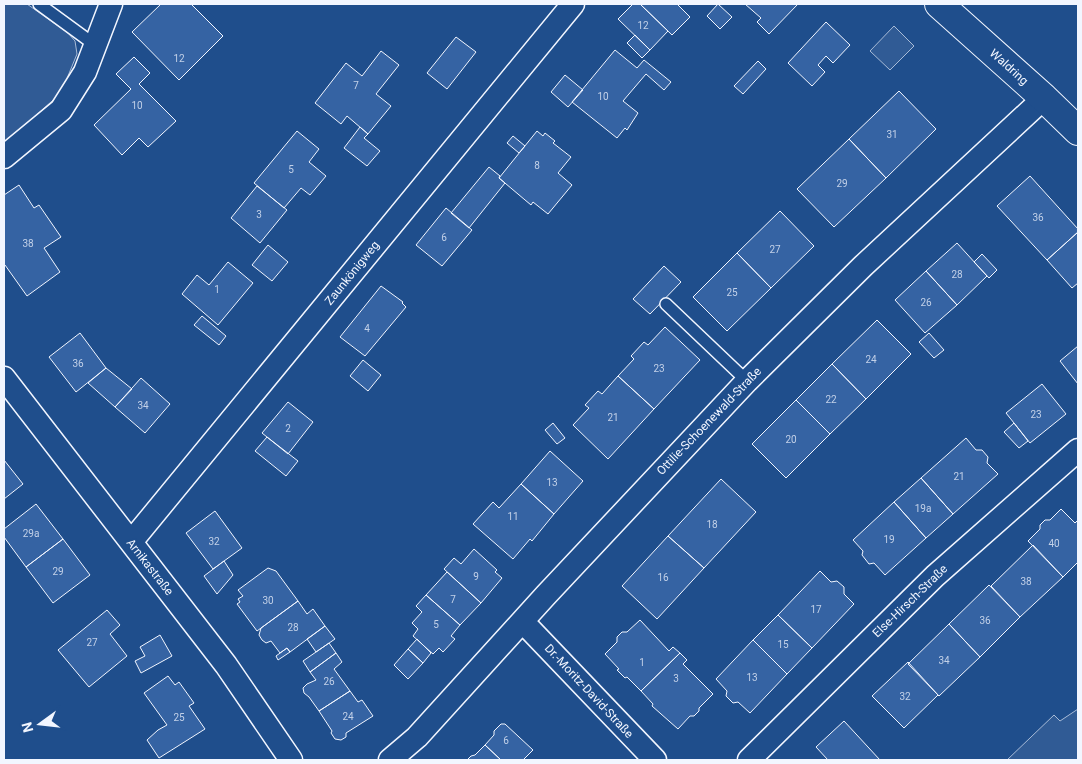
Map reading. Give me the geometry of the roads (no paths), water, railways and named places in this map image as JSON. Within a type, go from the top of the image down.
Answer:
[{"type":"street","points":[[4,157],[61,110],[85,72],[111,4]]},
{"type":"street","name":"Zaunkönigweg","points":[[131,542],[572,4]]},
{"type":"street","name":"Waldring","points":[[939,4],[1078,131]]},
{"type":"street","name":"Ottilie-Schoenewald-Straße","points":[[390,760],[418,738],[625,510],[747,381],[863,266],[1044,98]]},
{"type":"street","name":"Arnikastraße","points":[[4,378],[226,665],[291,760]]},
{"type":"street","name":"Else-Hirsch-Straße","points":[[749,760],[935,576],[1078,450]]},
{"type":"street","name":"Dr.-Moritz-David-Straße","points":[[522,622],[655,760]]},
{"type":"lane","points":[[38,4],[95,45]]},
{"type":"lane","points":[[666,304],[747,381]]}]
